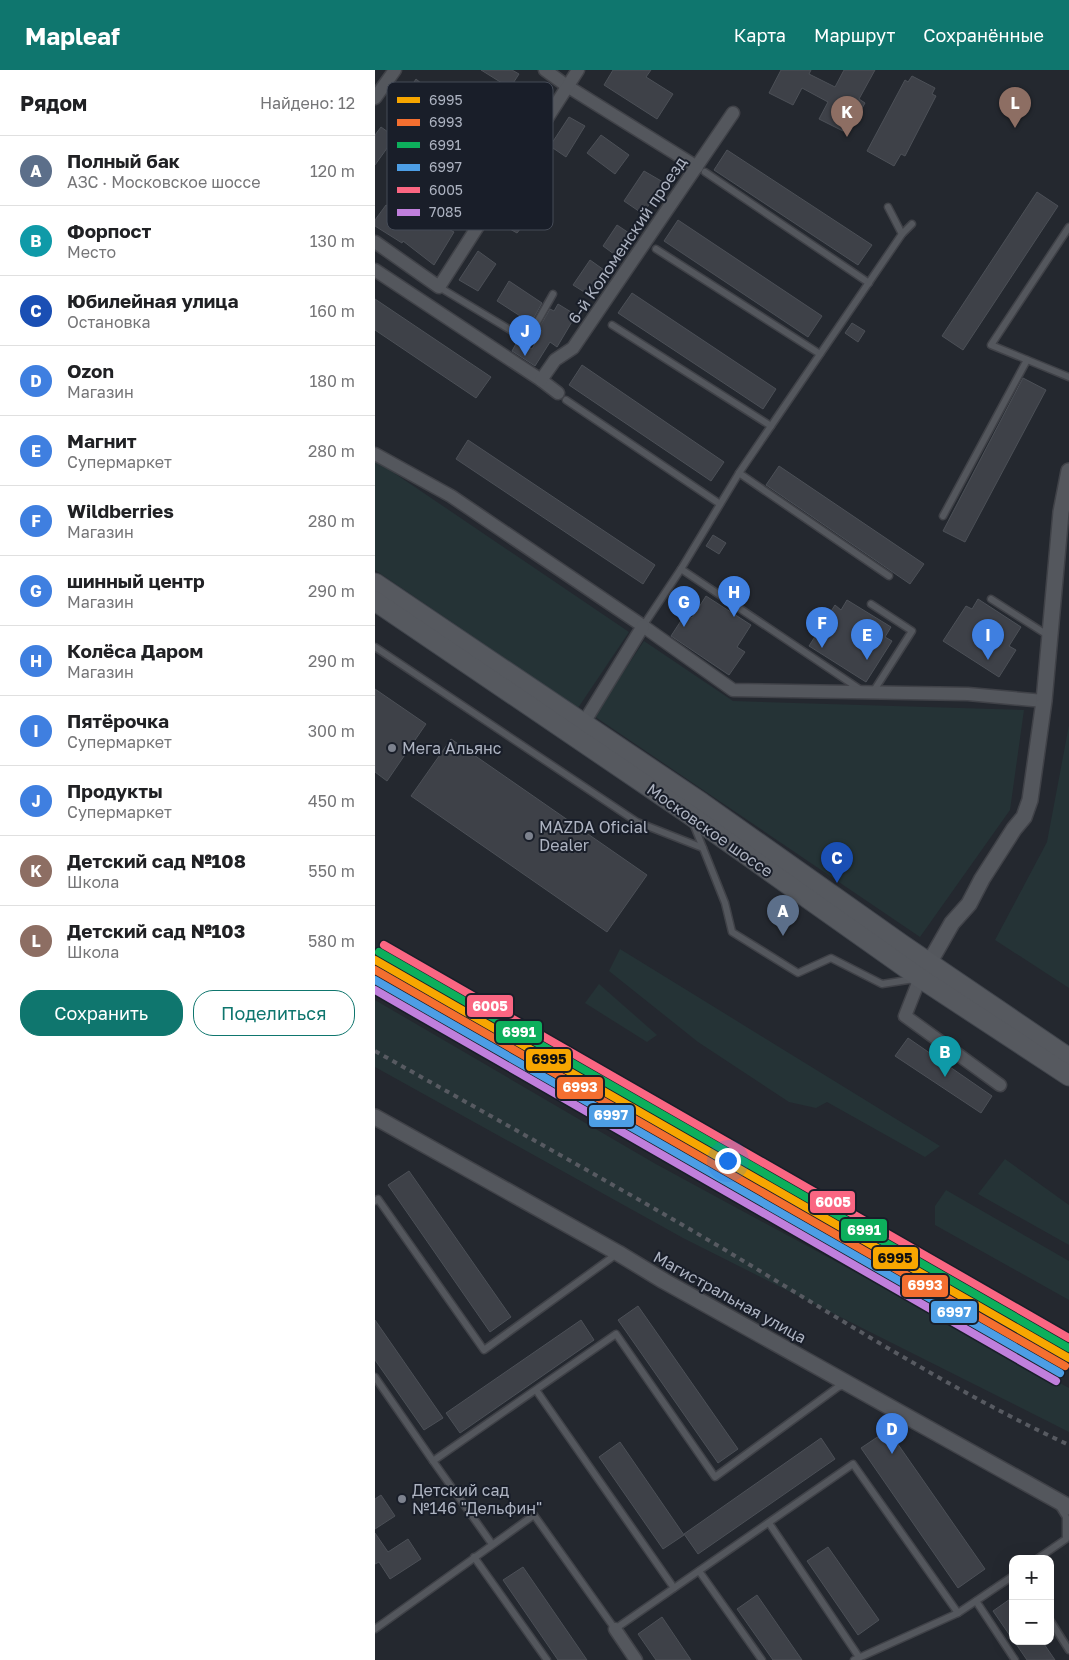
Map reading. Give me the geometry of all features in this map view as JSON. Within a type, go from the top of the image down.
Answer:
[{"type":"main road","name":"Московское шоссе","points":[[375,583],[702,803],[925,971],[1069,1076]]},
{"type":"main road","name":"Московское шоссе","points":[[375,601],[690,815],[925,971],[1069,1058]]},
{"type":"street","points":[[375,98],[395,70]]},
{"type":"street","points":[[545,70],[567,86],[701,170]]},
{"type":"street","points":[[553,108],[577,70]]},
{"type":"street","name":"6-й Коломенский проезд","points":[[541,380],[555,360],[573,348],[701,170],[733,113]]},
{"type":"street","points":[[375,242],[439,287],[475,230]]},
{"type":"street","points":[[375,270],[541,380],[562,397]]},
{"type":"street","points":[[375,454],[451,496],[643,626],[733,690],[968,694],[1044,702]]},
{"type":"street","points":[[1000,1085],[905,1016],[925,971],[952,924],[969,904],[982,879],[1024,816],[1030,800],[1044,702],[1061,512],[1069,472]]},
{"type":"street","points":[[583,724],[643,626]]},
{"type":"street","name":"Магистральная улица","points":[[379,1121],[1063,1504]]},
{"type":"street","points":[[615,1629],[636,1660]]},
{"type":"lane","points":[[701,170],[869,283]]},
{"type":"lane","points":[[888,207],[903,234]]},
{"type":"lane","points":[[643,626],[681,569],[739,473],[903,234],[912,224]]},
{"type":"lane","points":[[1069,227],[991,345],[1069,377]]},
{"type":"lane","points":[[655,249],[820,354]]},
{"type":"lane","points":[[439,287],[527,340],[553,294]]},
{"type":"lane","points":[[612,325],[771,426]]},
{"type":"lane","points":[[943,516],[1027,360]]},
{"type":"lane","points":[[562,397],[721,504]]},
{"type":"lane","points":[[739,473],[889,576]]},
{"type":"lane","points":[[681,569],[869,692],[912,631],[871,604]]},
{"type":"lane","points":[[991,599],[1049,636]]},
{"type":"lane","points":[[375,647],[637,822],[703,848]]},
{"type":"lane","points":[[690,815],[725,903],[732,932],[798,973],[831,958],[882,984],[925,971]]},
{"type":"lane","points":[[375,1201],[378,1199],[484,1350],[618,1254]]},
{"type":"lane","points":[[433,1461],[616,1334],[715,1477],[838,1387],[849,1383]]},
{"type":"lane","points":[[375,1377],[492,1544]]},
{"type":"lane","points":[[536,1390],[674,1588]]},
{"type":"lane","points":[[375,1629],[533,1515],[615,1629],[853,1464],[958,1613]]},
{"type":"lane","points":[[1044,1555],[1068,1542],[1063,1504]]},
{"type":"lane","points":[[769,1523],[857,1658],[958,1613],[1009,1579]]},
{"type":"lane","points":[[474,1557],[547,1660]]},
{"type":"lane","points":[[699,1571],[762,1660]]},
{"type":"lane","points":[[976,1601],[1015,1660]]},
{"type":"lane","points":[[1054,1626],[1069,1650]]},
{"type":"shaded area","points":[[375,460],[629,632],[578,708],[375,570]]},
{"type":"shaded area","points":[[644,641],[733,701],[1024,710],[1010,810],[920,937],[594,716]]},
{"type":"shaded area","points":[[1069,725],[1069,988],[995,940],[1047,842]]},
{"type":"shaded area","points":[[620,949],[940,1146],[925,1157],[827,1102],[816,1108],[789,1102],[698,1042],[609,971]]},
{"type":"shaded area","points":[[599,984],[657,1035],[647,1042],[585,1003]]},
{"type":"shaded area","points":[[375,1000],[654,1163],[1069,1388],[1069,1432],[683,1238],[375,1067]]},
{"type":"shaded area","points":[[1005,1159],[1069,1205],[1069,1245],[978,1194]]},
{"type":"shaded area","points":[[946,1190],[1069,1261],[1069,1300],[935,1225],[935,1206]]},
{"type":"building","points":[[481,70],[512,70],[519,74],[514,82],[500,82]]},
{"type":"building","points":[[613,70],[651,70],[646,77],[673,94],[657,119],[604,85]]},
{"type":"building","points":[[781,70],[811,70],[809,74],[835,87],[844,70],[875,70],[859,99],[865,103],[856,119],[853,111],[843,131],[819,119],[828,102],[802,88],[793,105],[769,93]]},
{"type":"building","points":[[912,76],[935,88],[932,94],[936,96],[905,156],[901,154],[894,166],[867,151],[905,80],[908,82]]},
{"type":"building","points":[[569,117],[585,126],[566,157],[553,148],[553,141]]},
{"type":"building","points":[[381,127],[387,131],[387,148],[375,165],[375,135]]},
{"type":"building","points":[[601,135],[629,155],[615,174],[587,153]]},
{"type":"building","points":[[727,150],[872,245],[858,265],[714,170]]},
{"type":"building","points":[[644,171],[663,182],[643,214],[624,201]]},
{"type":"building","points":[[1037,192],[1058,206],[963,350],[942,336]]},
{"type":"building","points":[[386,205],[387,230],[450,230],[454,232],[434,265],[403,241],[402,243],[375,226],[375,220]]},
{"type":"building","points":[[678,220],[822,316],[808,337],[664,241]]},
{"type":"building","points":[[617,225],[632,235],[618,257],[603,246]]},
{"type":"building","points":[[478,251],[496,264],[478,291],[459,280]]},
{"type":"building","points":[[590,260],[604,270],[589,295],[573,285]]},
{"type":"building","points":[[509,281],[542,303],[531,323],[497,301]]},
{"type":"building","points":[[632,293],[776,389],[763,409],[618,313]]},
{"type":"building","points":[[375,299],[491,377],[476,398],[375,330]]},
{"type":"building","points":[[558,304],[576,315],[557,347],[550,342],[535,366],[512,351],[518,340],[532,349],[542,331],[539,328],[550,309],[554,311]]},
{"type":"building","points":[[852,323],[865,331],[858,342],[845,333]]},
{"type":"building","points":[[582,365],[724,462],[711,481],[569,385]]},
{"type":"building","points":[[1023,378],[1046,390],[965,542],[943,531]]},
{"type":"building","points":[[468,440],[655,565],[643,584],[456,459]]},
{"type":"building","points":[[779,466],[924,564],[910,584],[766,485]]},
{"type":"building","points":[[713,535],[726,543],[719,554],[706,546]]},
{"type":"building","points":[[706,596],[751,625],[737,647],[745,652],[729,675],[671,636],[686,613],[692,618]]},
{"type":"building","points":[[978,599],[1021,627],[1009,646],[1016,650],[999,677],[943,641],[966,606],[972,609]]},
{"type":"building","points":[[847,600],[891,627],[885,637],[892,641],[866,682],[809,646],[835,605],[841,610]]},
{"type":"building","name":"Мега Альянс","points":[[375,689],[426,724],[387,781],[375,772]]},
{"type":"building","name":"MAZDA Oficial Dealer","points":[[451,739],[647,875],[607,932],[411,796]]},
{"type":"building","points":[[908,1038],[992,1096],[981,1113],[895,1056]]},
{"type":"building","points":[[409,1171],[511,1317],[490,1332],[388,1185]]},
{"type":"building","points":[[638,1306],[738,1449],[718,1463],[618,1320]]},
{"type":"building","points":[[375,1320],[443,1418],[424,1430],[375,1360]]},
{"type":"building","points":[[581,1320],[594,1340],[460,1433],[446,1413]]},
{"type":"building","points":[[888,1430],[985,1569],[958,1588],[861,1448]]},
{"type":"building","points":[[821,1438],[835,1459],[698,1554],[684,1534]]},
{"type":"building","points":[[620,1442],[684,1535],[663,1549],[599,1457]]},
{"type":"building","points":[[381,1495],[395,1516],[375,1529],[375,1499]]},
{"type":"building","points":[[375,1533],[388,1552],[408,1539],[421,1559],[390,1579],[379,1562],[375,1564]]},
{"type":"building","points":[[828,1547],[879,1620],[858,1635],[807,1561]]},
{"type":"building","points":[[523,1567],[587,1660],[558,1660],[503,1580]]},
{"type":"building","points":[[757,1595],[802,1660],[773,1660],[737,1609]]},
{"type":"building","points":[[1009,1600],[1009,1634],[993,1611]]},
{"type":"building","points":[[662,1617],[691,1660],[656,1660],[638,1634]]},
{"type":"building","points":[[1017,1645],[1045,1645],[1055,1660],[1027,1660]]},
{"type":"railway","points":[[375,1051],[710,1241],[887,1348],[977,1398],[1069,1445]]},
{"type":"transit line","name":"6005","points":[[384,945],[1069,1338]]},
{"type":"transit line","name":"6991","points":[[379,952],[1069,1348]]},
{"type":"transit line","name":"6995","points":[[375,960],[1069,1358]]},
{"type":"transit line","name":"6993","points":[[375,970],[1065,1366]]},
{"type":"transit line","name":"6997","points":[[375,980],[1060,1373]]},
{"type":"transit line","name":"7085","points":[[375,990],[1056,1381]]},
{"type":"place","name":"Детский сад №103","points":[[1015,128]]},
{"type":"place","name":"Детский сад №108","points":[[847,137]]},
{"type":"place","name":"Продукты","points":[[525,356]]},
{"type":"place","name":"Колёса Даром","points":[[734,617]]},
{"type":"place","name":"шинный центр","points":[[684,627]]},
{"type":"place","name":"Wildberries","points":[[822,648]]},
{"type":"place","name":"Магнит","points":[[867,660]]},
{"type":"place","name":"Пятёрочка","points":[[988,660]]},
{"type":"place","name":"Мега Альянс","points":[[392,748]]},
{"type":"place","name":"MAZDA Oficial Dealer","points":[[529,836]]},
{"type":"place","name":"Юбилейная улица","points":[[837,883]]},
{"type":"place","name":"Полный бак","points":[[783,936]]},
{"type":"place","name":"Форпост","points":[[945,1077]]},
{"type":"place","name":"Ozon","points":[[892,1454]]},
{"type":"place","name":"Детский сад №146 \"Дельфин\"","points":[[402,1499]]}]
